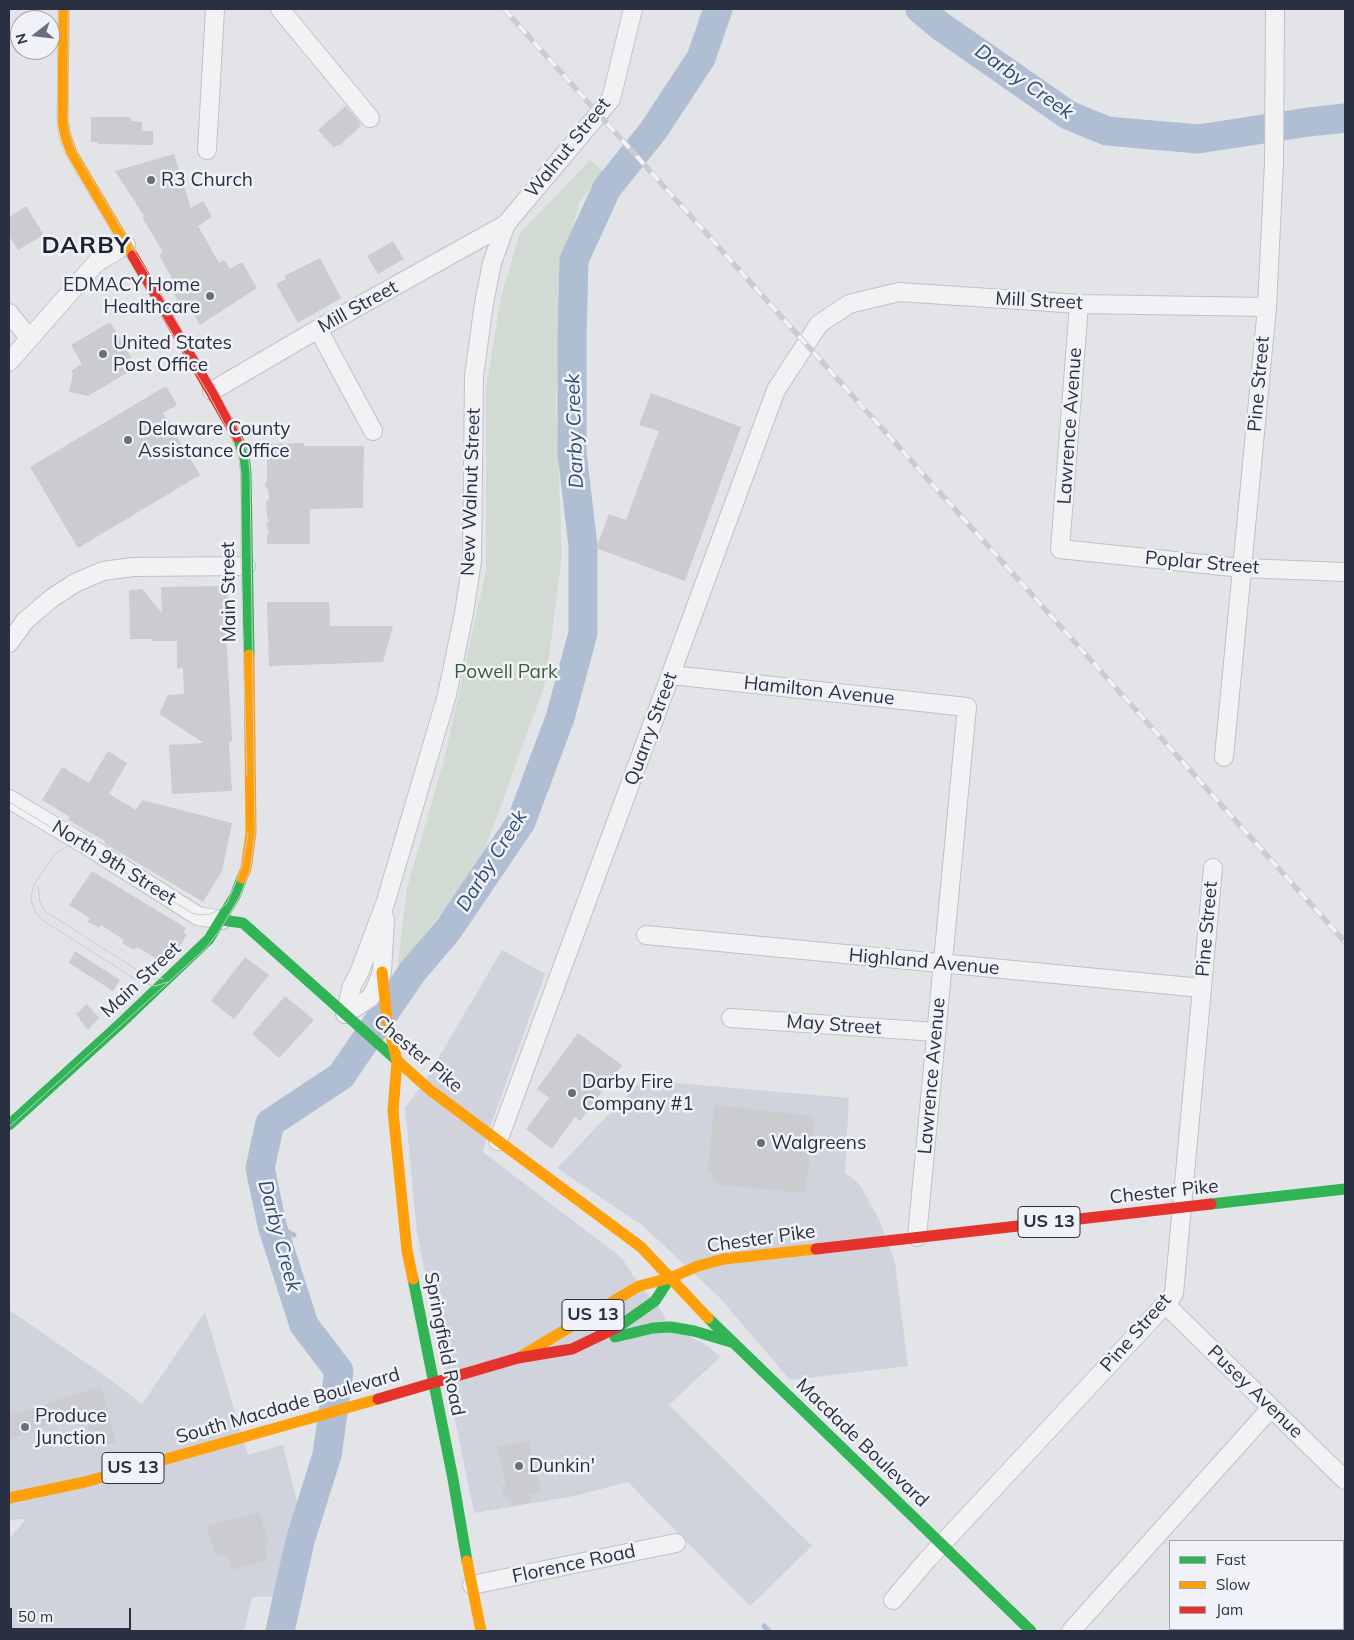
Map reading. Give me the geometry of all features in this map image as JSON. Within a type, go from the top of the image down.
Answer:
[{"type":"main road","name":"Main Street","points":[[9,1125],[209,939],[235,896],[246,869],[251,833],[246,473],[244,456],[236,436],[212,391],[72,154],[63,121],[64,9]]},
{"type":"main road","name":"Chester Pike","points":[[222,920],[243,923],[430,1090],[641,1247],[670,1278],[698,1266],[724,1259],[1345,1189]]},
{"type":"main road","name":"Springfield Road","points":[[382,972],[390,1032],[397,1061],[393,1111],[404,1232],[481,1631]]},
{"type":"main road","name":"South Macdade Boulevard","points":[[518,1358],[587,1319],[639,1286],[670,1278]]},
{"type":"main road","name":"South Macdade Boulevard","points":[[9,1498],[75,1484],[518,1358],[572,1349],[614,1330],[655,1301],[670,1278]]},
{"type":"main road","name":"Macdade Boulevard","points":[[670,1278],[734,1343],[1031,1631]]},
{"type":"main road","points":[[586,1344],[662,1327],[687,1329],[734,1343]]},
{"type":"street","points":[[207,150],[215,9]]},
{"type":"street","points":[[280,9],[370,118]]},
{"type":"street","name":"Walnut Street","points":[[506,224],[610,99],[633,9]]},
{"type":"street","name":"Pine Street","points":[[1224,757],[1267,307],[1274,163],[1275,9]]},
{"type":"street","name":"Mill Street","points":[[212,391],[318,329],[506,224]]},
{"type":"street","name":"New Walnut Street","points":[[345,1014],[352,986],[359,973],[385,904],[447,695],[464,613],[472,561],[474,376],[484,303],[492,263],[506,224]]},
{"type":"street","points":[[9,362],[96,263],[126,245]]},
{"type":"street","name":"Mill Street","points":[[819,324],[849,304],[899,292],[1079,304],[1267,307]]},
{"type":"street","name":"Lawrence Avenue","points":[[1060,549],[1079,304]]},
{"type":"street","points":[[9,314],[29,338]]},
{"type":"street","name":"Quarry Street","points":[[498,1141],[776,390],[819,324]]},
{"type":"street","points":[[318,329],[373,431]]},
{"type":"street","name":"Poplar Street","points":[[1060,549],[1242,568],[1345,572]]},
{"type":"street","points":[[9,643],[24,621],[52,598],[75,583],[103,571],[133,567],[246,566]]},
{"type":"street","name":"Hamilton Avenue","points":[[671,675],[967,707]]},
{"type":"street","name":"Lawrence Avenue","points":[[917,1237],[967,707]]},
{"type":"street","name":"North 9th Street","points":[[9,799],[198,916],[222,920]]},
{"type":"street","name":"Pine Street","points":[[893,1600],[1174,1293],[1213,868]]},
{"type":"street","name":"New Walnut Street","points":[[345,1014],[370,998],[382,972],[385,904]]},
{"type":"street","name":"Highland Avenue","points":[[646,935],[1202,988]]},
{"type":"street","name":"May Street","points":[[731,1018],[936,1032]]},
{"type":"street","name":"Pusey Avenue","points":[[1165,1304],[1345,1480]]},
{"type":"street","points":[[1071,1631],[1271,1408]]},
{"type":"street","name":"Florence Road","points":[[472,1585],[676,1543]]},
{"type":"shaded area","points":[[502,950],[545,974],[488,1133],[483,1152],[622,1258],[639,1285],[655,1301],[671,1327],[708,1346],[720,1357],[669,1405],[812,1546],[750,1606],[628,1482],[574,1496],[474,1513],[417,1233],[405,1108],[423,1084]]},
{"type":"shaded area","points":[[642,1080],[849,1098],[845,1172],[860,1185],[879,1220],[895,1262],[908,1366],[790,1380],[720,1298],[642,1225],[557,1168]]},
{"type":"shaded area","points":[[9,1310],[111,1380],[142,1404],[205,1312],[248,1455],[283,1445],[298,1506],[276,1597],[252,1597],[244,1631],[9,1631],[9,1539],[26,1519],[9,1520]]},
{"type":"green space","name":"Powell Park","points":[[590,160],[605,173],[581,199],[564,257],[556,400],[562,555],[546,681],[480,863],[397,971],[407,888],[444,760],[486,570],[486,389],[501,297],[520,233]]},
{"type":"building","points":[[346,106],[361,126],[339,146],[337,145],[334,148],[318,130]]},
{"type":"building","points":[[91,117],[131,117],[131,121],[142,122],[142,131],[153,131],[153,145],[98,144],[98,142],[91,142]]},
{"type":"building","points":[[174,154],[191,208],[203,201],[212,217],[198,226],[219,263],[224,260],[230,269],[242,262],[257,288],[200,325],[187,303],[181,306],[170,287],[175,284],[159,255],[163,252],[142,217],[144,216],[115,171]]},
{"type":"building","points":[[26,206],[44,235],[18,250],[9,236],[9,217]]},
{"type":"building","points":[[393,241],[404,259],[378,274],[367,256]]},
{"type":"building","points":[[320,258],[341,298],[298,323],[276,284],[286,279],[284,276]]},
{"type":"building","name":"United States Post Office","points":[[110,322],[137,367],[88,396],[69,392],[73,374],[71,371],[82,364],[71,345]]},
{"type":"building","name":"Delaware County Assistance Office","points":[[166,386],[177,405],[163,413],[200,475],[78,548],[30,467]]},
{"type":"building","points":[[651,393],[741,427],[685,581],[596,548],[609,514],[626,520],[659,431],[639,425]]},
{"type":"building","points":[[304,443],[304,446],[364,446],[363,508],[310,509],[310,544],[267,544],[269,533],[266,525],[269,521],[266,502],[269,499],[268,489],[264,485],[267,481],[267,444]]},
{"type":"building","points":[[228,586],[229,628],[226,628],[232,741],[229,742],[232,791],[172,794],[169,745],[204,743],[159,714],[168,695],[184,694],[183,668],[177,669],[177,641],[130,639],[129,590],[142,589],[162,613],[161,587]]},
{"type":"building","points":[[267,602],[329,602],[330,626],[393,626],[383,662],[269,666]]},
{"type":"building","points":[[108,751],[127,763],[109,794],[136,810],[142,800],[232,823],[222,871],[203,902],[104,843],[105,841],[68,820],[70,817],[42,800],[62,767],[89,783]]},
{"type":"building","points":[[92,871],[186,928],[183,932],[187,935],[181,944],[162,962],[137,947],[134,950],[122,943],[124,940],[101,925],[100,928],[88,922],[90,918],[69,905]]},
{"type":"building","points":[[75,951],[120,980],[113,991],[69,963]]},
{"type":"building","points":[[245,957],[269,975],[234,1019],[211,1001]]},
{"type":"building","points":[[285,996],[314,1020],[279,1058],[252,1034]]},
{"type":"building","points":[[87,1004],[99,1018],[88,1030],[76,1014]]},
{"type":"building","name":"Darby Fire Company #1","points":[[578,1033],[622,1065],[580,1121],[575,1117],[552,1149],[526,1129],[549,1098],[537,1089]]},
{"type":"building","name":"Walgreens","points":[[714,1105],[815,1116],[805,1193],[719,1185],[708,1170]]},
{"type":"building","name":"Produce Junction","points":[[101,1386],[116,1442],[94,1448],[84,1413],[9,1439],[9,1416]]},
{"type":"building","name":"Dunkin'","points":[[529,1441],[542,1492],[529,1495],[531,1502],[512,1506],[510,1499],[505,1500],[501,1486],[506,1486],[497,1447]]},
{"type":"building","points":[[259,1512],[269,1541],[265,1543],[268,1560],[232,1570],[226,1554],[216,1557],[206,1526]]},
{"type":"waterway","name":"Darby Creek","points":[[280,1631],[300,1541],[327,1455],[339,1371],[304,1325],[272,1225],[260,1168],[270,1123],[341,1076],[413,971],[448,930],[521,822],[560,718],[583,633],[583,546],[572,453],[574,260],[607,188],[653,131],[701,58],[718,9]]},
{"type":"waterway","name":"Darby Creek","points":[[920,9],[939,25],[1068,115],[1107,131],[1198,139],[1345,118]]},
{"type":"waterway","points":[[272,1225],[294,1235]]},
{"type":"waterway","points":[[764,1626],[769,1631]]},
{"type":"tram line","points":[[58,9],[57,120],[59,139],[66,156],[208,393],[232,438],[239,457],[241,474],[241,566],[247,776]]},
{"type":"tram line","points":[[9,1127],[206,948],[220,930],[240,896],[250,870],[255,833],[250,473],[248,455],[240,434],[216,388],[76,152],[70,136],[68,121],[68,9]]},
{"type":"tram line","points":[[9,802],[192,913],[200,915],[210,914],[219,910],[227,903],[242,868],[248,833]]},
{"type":"tram line","points":[[81,847],[68,846],[55,854],[35,883],[31,900],[36,913],[44,921],[141,983],[155,986],[168,982]]},
{"type":"tram line","points":[[38,886],[40,902],[48,913],[148,977],[163,979]]},
{"type":"railway","points":[[504,9],[1345,942]]},
{"type":"traffic: fast","points":[[237,437],[244,456],[246,473],[249,655]]},
{"type":"traffic: fast","points":[[9,1125],[120,1024],[209,939],[235,896],[242,878]]},
{"type":"traffic: fast","points":[[222,920],[243,923],[401,1064]]},
{"type":"traffic: fast","points":[[1211,1204],[1345,1189]]},
{"type":"traffic: fast","points":[[618,1327],[655,1301],[670,1278]]},
{"type":"traffic: fast","points":[[413,1279],[453,1479],[467,1561]]},
{"type":"traffic: fast","points":[[708,1318],[1031,1631]]},
{"type":"traffic: fast","points":[[615,1337],[653,1328],[671,1327],[694,1331],[731,1342]]},
{"type":"traffic: slow","points":[[64,9],[63,121],[66,137],[72,153],[133,256]]},
{"type":"traffic: slow","points":[[242,878],[246,869],[251,833],[249,655]]},
{"type":"traffic: slow","points":[[382,972],[387,1019],[397,1061]]},
{"type":"traffic: slow","points":[[397,1061],[393,1111],[407,1251],[413,1279]]},
{"type":"traffic: slow","points":[[401,1064],[430,1090],[641,1247],[708,1318]]},
{"type":"traffic: slow","points":[[518,1358],[639,1286],[670,1278],[698,1266],[724,1259],[816,1249]]},
{"type":"traffic: slow","points":[[9,1498],[85,1482],[378,1399]]},
{"type":"traffic: slow","points":[[467,1561],[481,1631]]},
{"type":"traffic: jam","points":[[133,256],[237,437]]},
{"type":"traffic: jam","points":[[816,1249],[1211,1204]]},
{"type":"traffic: jam","points":[[378,1399],[518,1358],[572,1349],[618,1327]]},
{"type":"place","name":"R3 Church","points":[[151,180]]},
{"type":"place","name":"EDMACY Home Healthcare","points":[[210,296]]},
{"type":"place","name":"United States Post Office","points":[[103,354]]},
{"type":"place","name":"Delaware County Assistance Office","points":[[128,440]]},
{"type":"place","name":"Darby Fire Company #1","points":[[572,1093]]},
{"type":"place","name":"Walgreens","points":[[761,1143]]},
{"type":"place","name":"Produce Junction","points":[[25,1427]]},
{"type":"place","name":"Dunkin'","points":[[519,1466]]},
{"type":"district","name":"DARBY","points":[[86,246]]}]
